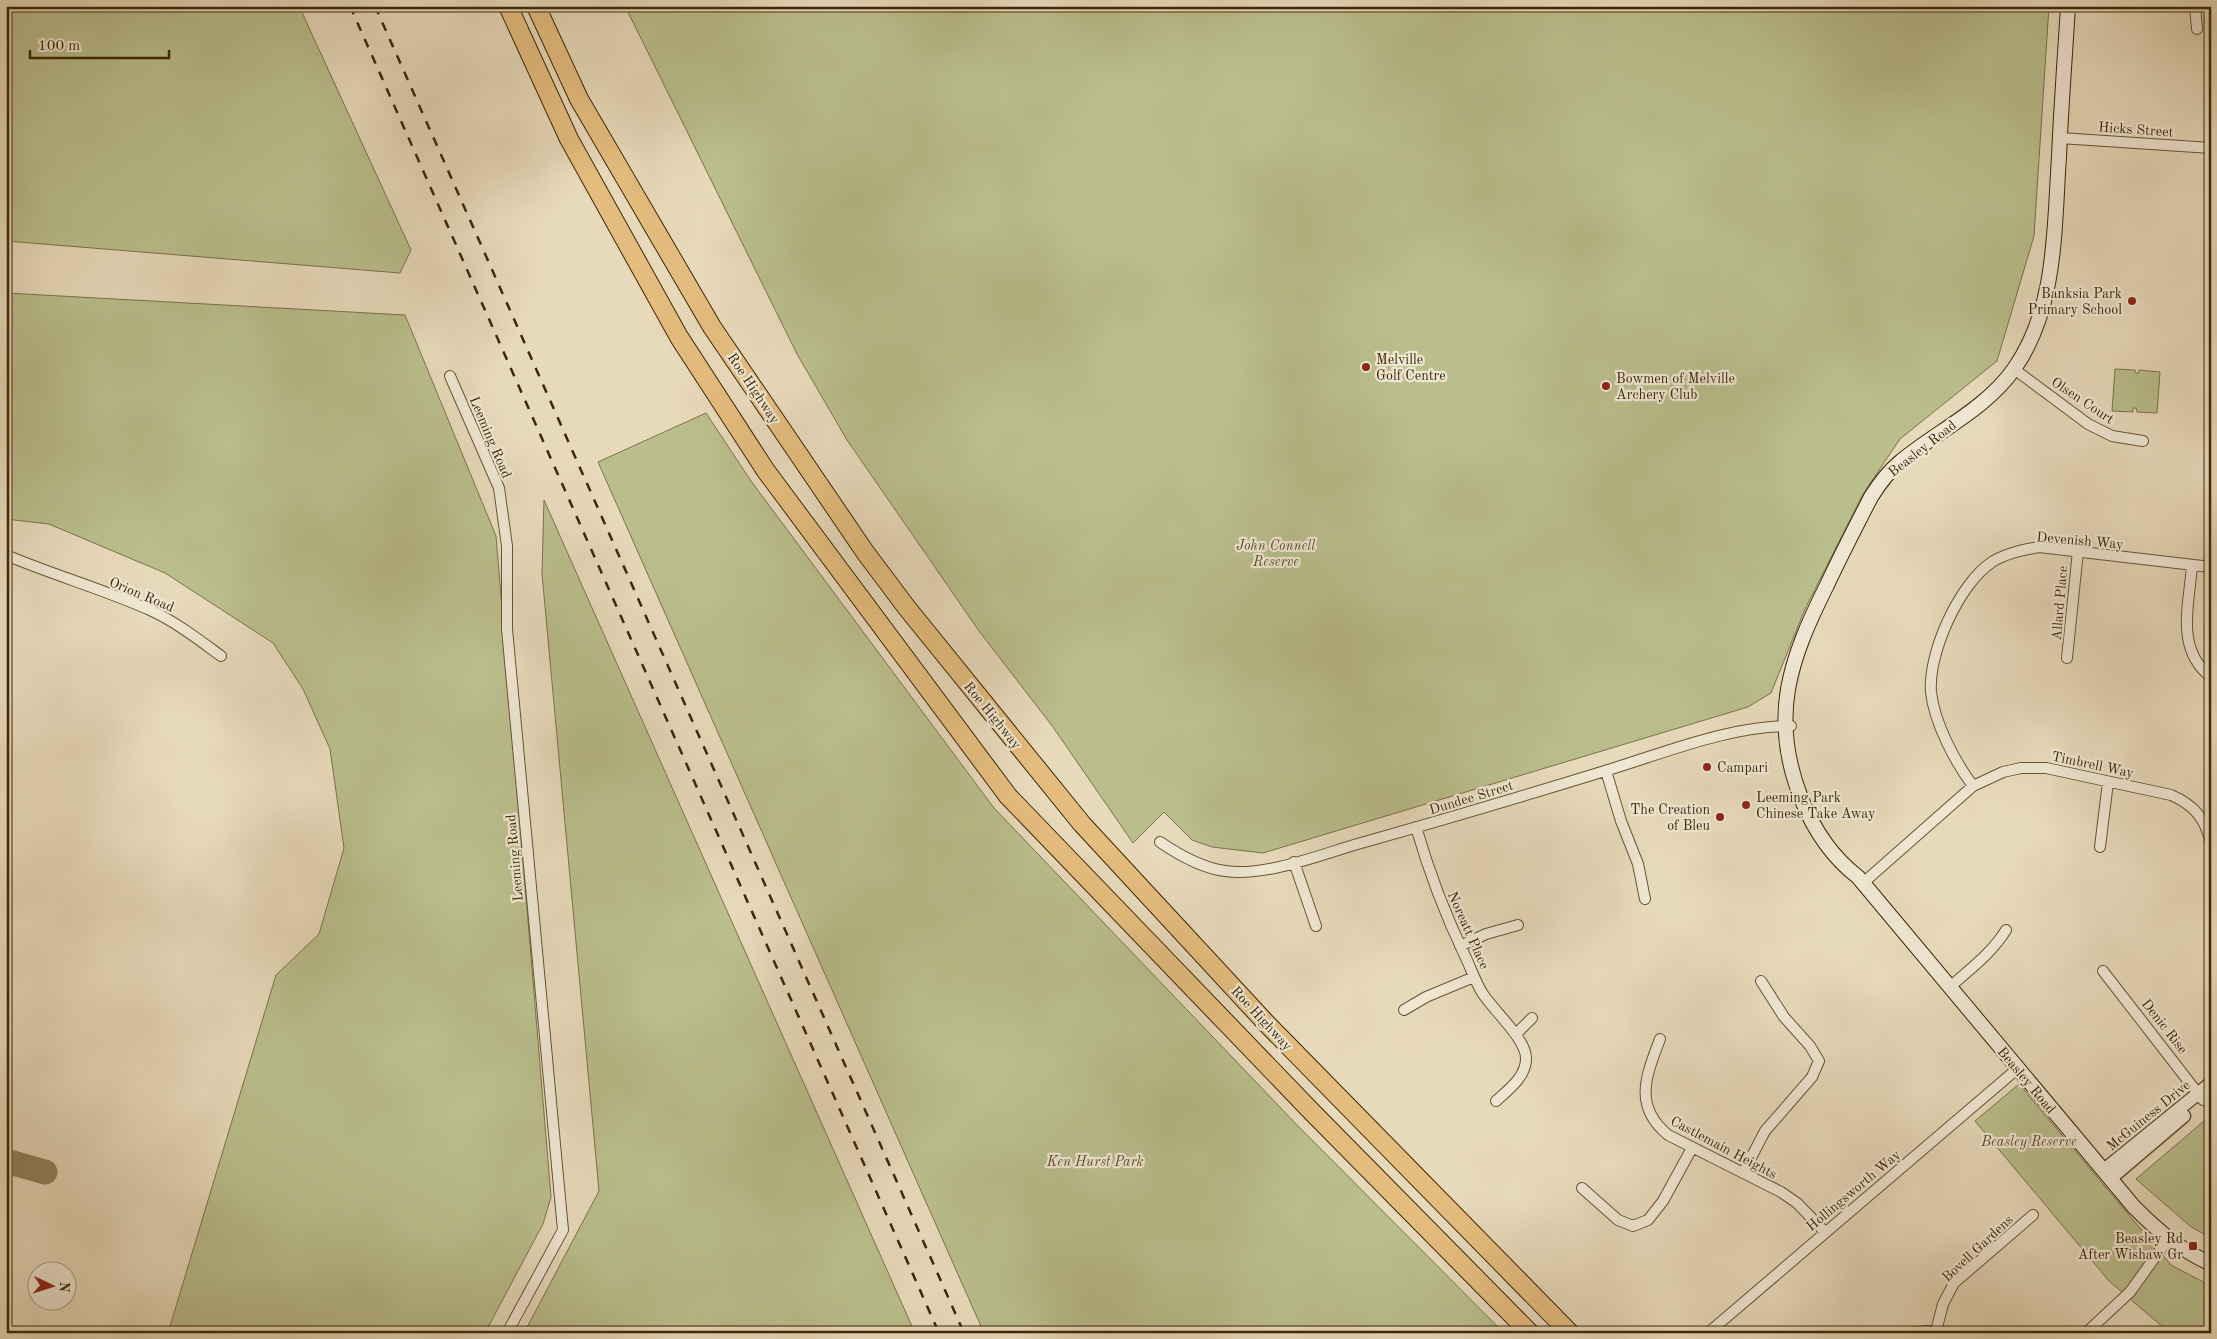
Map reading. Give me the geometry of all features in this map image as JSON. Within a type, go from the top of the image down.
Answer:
[{"type":"highway","name":"Roe Highway","points":[[508,6],[569,139],[679,337],[766,471],[1008,796],[1312,1112],[1530,1333]]},
{"type":"highway","name":"Roe Highway","points":[[536,6],[579,99],[712,326],[865,552],[907,608],[1088,831],[1266,1023],[1570,1333]]},
{"type":"main road","name":"Beasley Road","points":[[2068,6],[2060,243],[2054,292],[2041,333],[2031,355],[2016,371],[2000,395],[1972,420],[1909,464],[1892,480],[1876,501],[1809,639],[1797,675],[1789,726],[1805,789],[1819,819],[1852,865],[1860,880],[2134,1207],[2182,1250],[2211,1264]]},
{"type":"main road","name":"Beasley Road","points":[[2063,138],[2074,6]]},
{"type":"street","points":[[2195,6],[2198,29]]},
{"type":"street","name":"Hicks Street","points":[[2063,138],[2211,148]]},
{"type":"street","name":"Olsen Court","points":[[2016,371],[2088,424],[2112,436],[2143,442]]},
{"type":"street","name":"Leeming Road","points":[[450,376],[498,488],[507,546],[507,629],[563,1230],[507,1333]]},
{"type":"street","name":"Devenish Way","points":[[1973,786],[1943,733],[1935,713],[1931,692],[1935,652],[1967,585],[1979,572],[1993,561],[2014,552],[2039,547],[2211,567]]},
{"type":"street","name":"Allard Place","points":[[2067,658],[2078,551]]},
{"type":"street","name":"Orion Road","points":[[6,555],[45,572],[151,610],[186,630],[221,656]]},
{"type":"street","name":"Orion Road","points":[[6,561],[45,572]]},
{"type":"street","points":[[2192,566],[2188,644],[2193,658],[2211,678]]},
{"type":"street","name":"Dundee Street","points":[[1160,842],[1181,856],[1225,871],[1248,872],[1294,862],[1416,827],[1690,744],[1756,728],[1789,726]]},
{"type":"street","name":"Timbrell Way","points":[[1860,880],[1973,786],[2003,772],[2035,767],[2060,770],[2171,795],[2183,800],[2202,816],[2211,843]]},
{"type":"street","points":[[1606,771],[1624,828],[1638,864],[1645,899]]},
{"type":"street","points":[[2100,847],[2108,782]]},
{"type":"street","name":"Noreatt Place","points":[[1416,827],[1438,897],[1474,977],[1493,1009],[1516,1034],[1524,1047],[1526,1059],[1523,1072],[1513,1086],[1496,1101]]},
{"type":"street","points":[[1294,862],[1316,926]]},
{"type":"street","points":[[1460,946],[1486,934],[1518,925]]},
{"type":"street","points":[[1950,987],[1998,943],[2006,930]]},
{"type":"street","name":"Denic Rise","points":[[2103,971],[2204,1095]]},
{"type":"street","points":[[1404,1010],[1426,997],[1474,977]]},
{"type":"street","points":[[1743,1173],[1765,1131],[1812,1077],[1819,1060],[1810,1046],[1784,1017],[1761,981]]},
{"type":"street","points":[[1516,1034],[1532,1018]]},
{"type":"street","name":"Castlemain Heights","points":[[1660,1039],[1646,1076],[1646,1100],[1656,1125],[1668,1135],[1797,1203],[1825,1232]]},
{"type":"street","name":"Hollingsworth Way","points":[[1708,1333],[2017,1069]]},
{"type":"street","name":"McGuiness Drive","points":[[2107,1174],[2204,1095],[2211,1083]]},
{"type":"street","points":[[1582,1188],[1618,1220],[1634,1226],[1648,1220],[1663,1200],[1692,1148]]},
{"type":"street","name":"Bovell Gardens","points":[[1937,1332],[1943,1304],[1954,1283],[2033,1216]]},
{"type":"street","points":[[2086,1333],[2130,1292],[2168,1239]]},
{"type":"street","points":[[1907,1333],[1913,1331],[1937,1332]]},
{"type":"green space","points":[[6,6],[299,6],[411,250],[400,273],[6,241]]},
{"type":"green space","name":"John Connell Reserve","points":[[625,6],[2049,6],[2034,236],[1997,361],[1900,439],[1863,494],[1805,609],[1771,693],[1748,707],[1263,853],[1212,847],[1192,840],[1164,812],[1133,843],[1053,727],[979,631],[847,440],[797,354]]},
{"type":"green space","points":[[6,293],[405,315],[496,536],[551,1197],[543,1224],[485,1333],[168,1333],[276,975],[319,934],[344,848],[330,749],[303,689],[273,643],[165,573],[49,524],[6,519]]},
{"type":"green space","points":[[2115,369],[2135,370],[2136,373],[2139,373],[2139,370],[2160,372],[2157,413],[2137,412],[2136,408],[2133,408],[2133,412],[2112,411]]},
{"type":"green space","name":"Ken Hurst Park","points":[[706,413],[751,481],[994,808],[1298,1126],[1504,1333],[984,1333],[598,462]]},
{"type":"green space","points":[[544,500],[915,1333],[524,1333],[599,1191],[542,574]]},
{"type":"green space","name":"Beasley Reserve","points":[[2019,1084],[2171,1265],[2211,1286],[2211,1333],[2170,1333],[2109,1281],[1975,1121]]},
{"type":"green space","points":[[2211,1115],[2211,1238],[2190,1226],[2136,1179]]},
{"type":"green space","points":[[6,1325],[39,1333],[6,1333]]},
{"type":"taxiway","points":[[6,1161],[45,1172]]},
{"type":"railway","points":[[350,6],[939,1333]]},
{"type":"railway","points":[[375,6],[964,1333]]},
{"type":"place","name":"Banksia Park Primary School","points":[[2132,301]]},
{"type":"place","name":"Melville Golf Centre","points":[[1366,367]]},
{"type":"place","name":"Bowmen of Melville Archery Club","points":[[1606,386]]},
{"type":"place","name":"Campari","points":[[1707,767]]},
{"type":"place","name":"Leeming Park Chinese Take Away","points":[[1746,805]]},
{"type":"place","name":"The Creation of Bleu","points":[[1720,817]]},
{"type":"place","name":"Beasley Rd After Wishaw Gr","points":[[2193,1246]]}]
